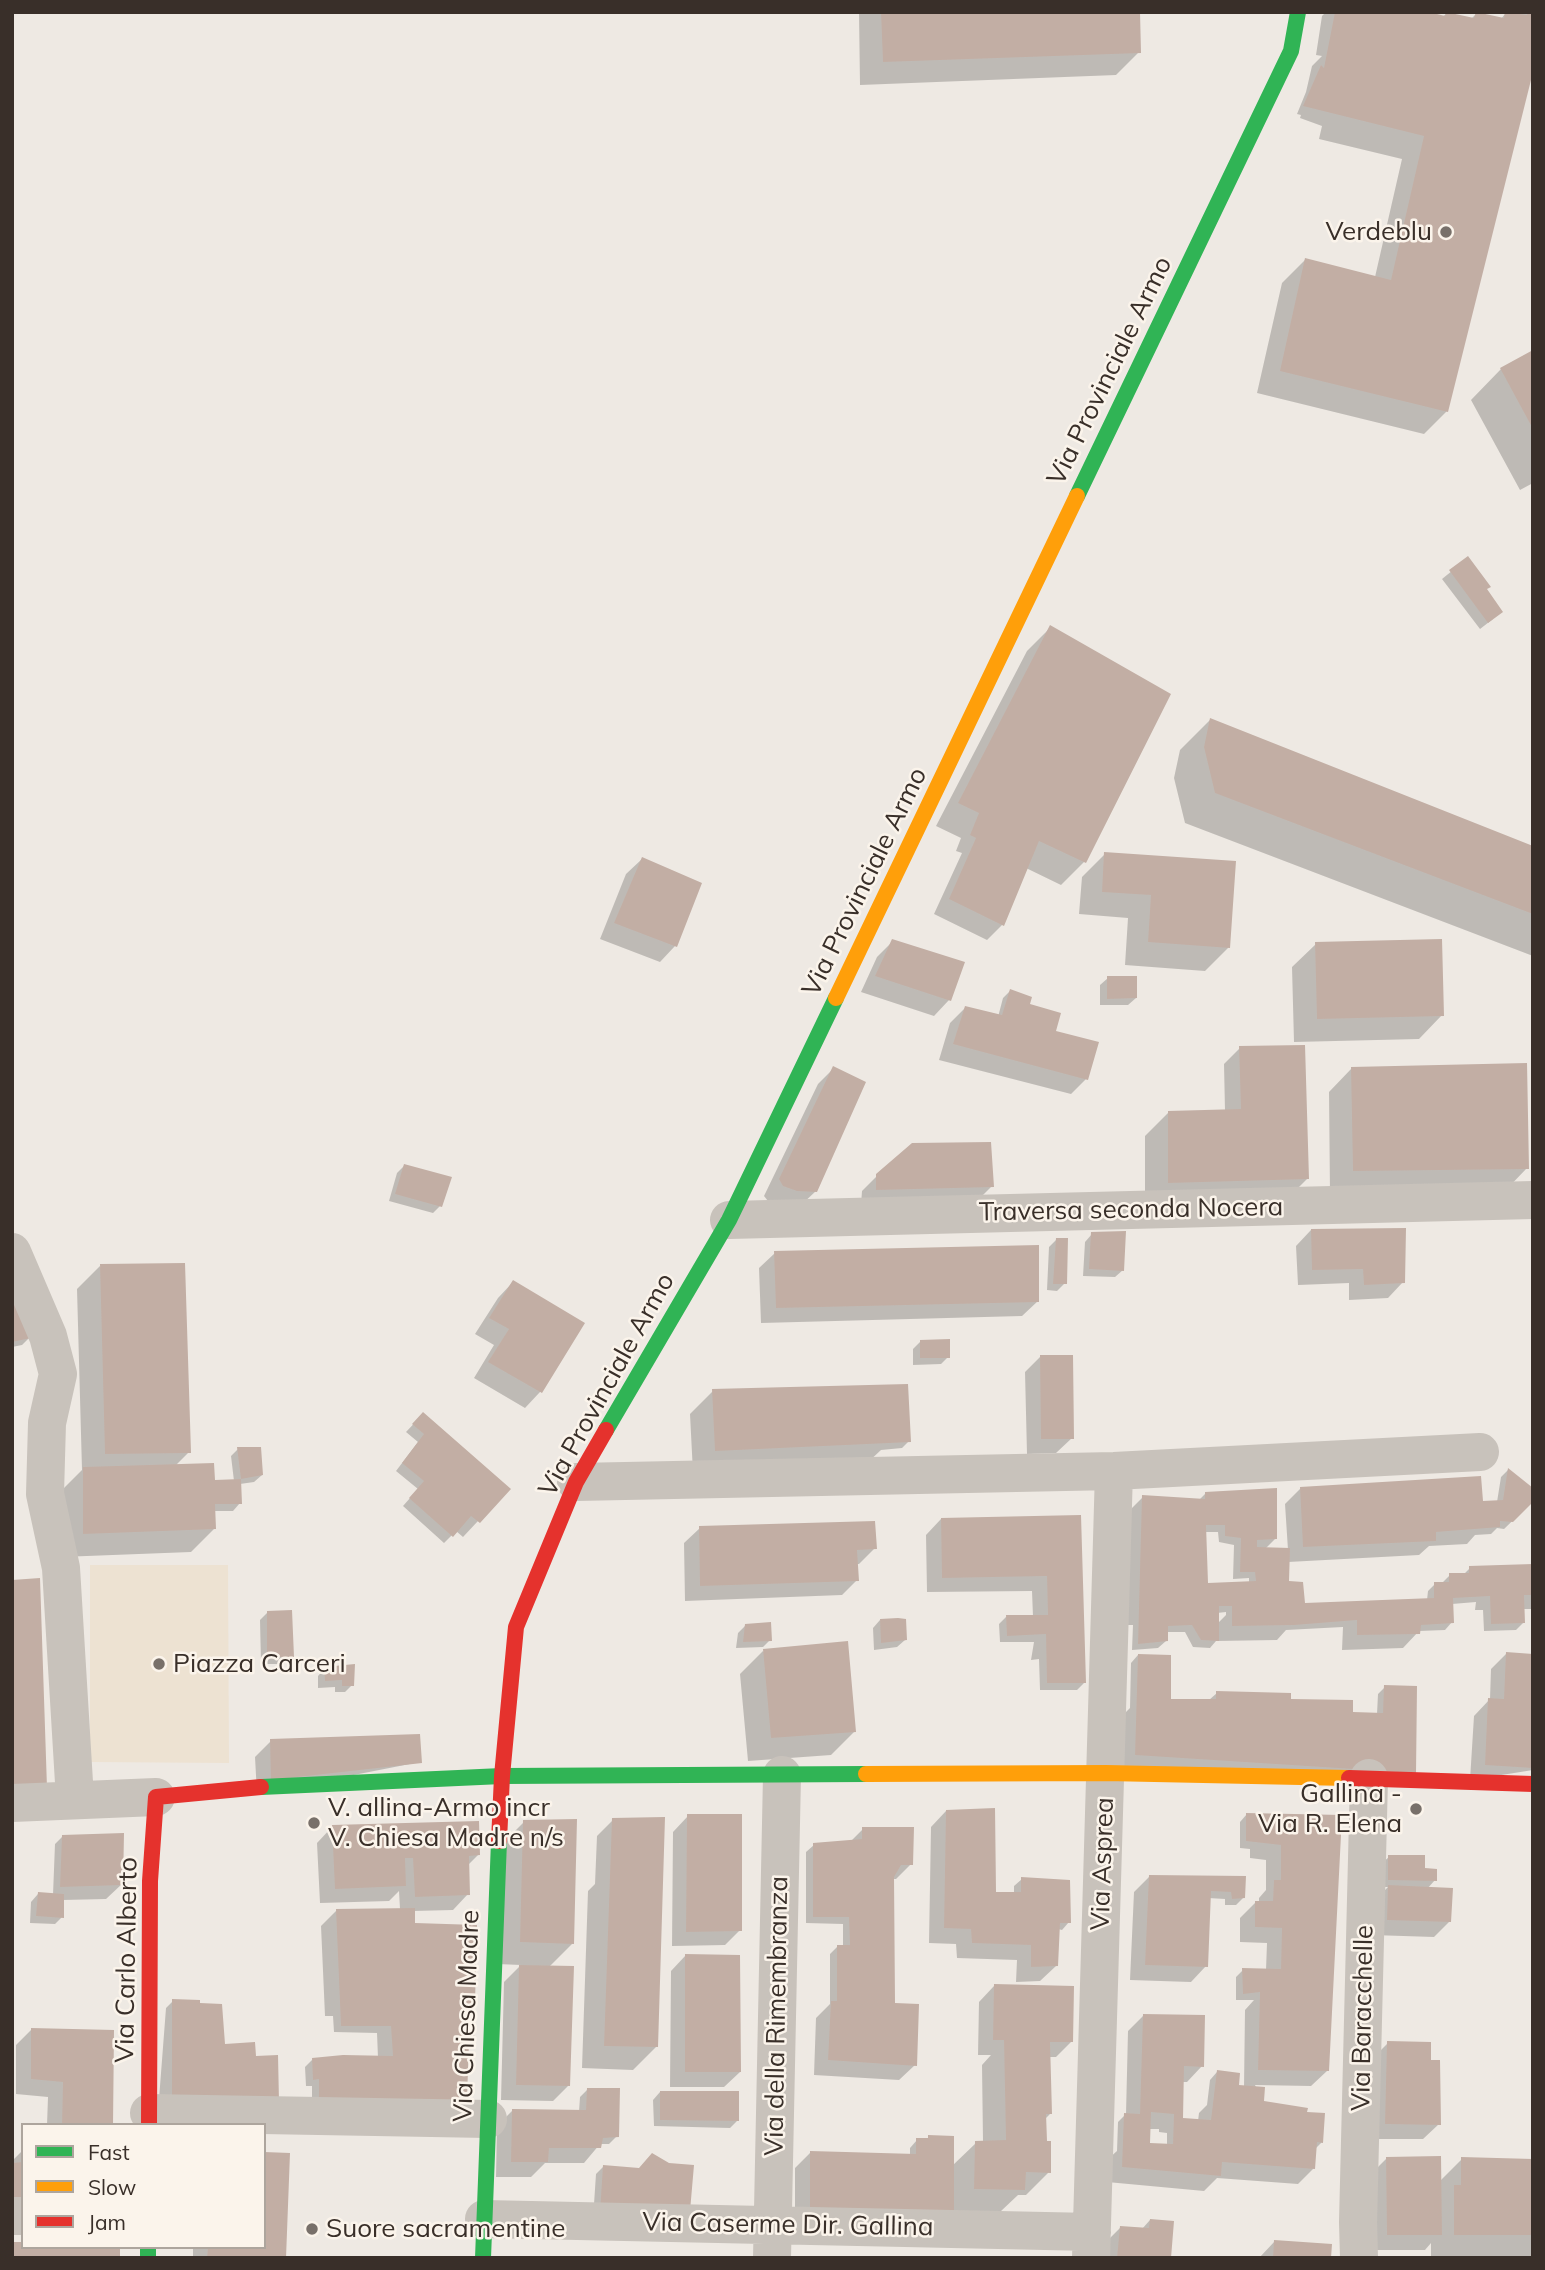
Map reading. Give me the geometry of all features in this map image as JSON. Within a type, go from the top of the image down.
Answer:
[{"type":"street","name":"Via Provinciale Armo","points":[[502,1776],[516,1626],[576,1482],[729,1220],[1291,51],[1298,12]]},
{"type":"street","name":"Traversa seconda Nocera","points":[[729,1220],[1533,1200]]},
{"type":"street","points":[[12,1252],[48,1336],[58,1374],[47,1423],[45,1494],[61,1568],[75,1799]]},
{"type":"street","points":[[576,1482],[1114,1471],[1480,1452]]},
{"type":"street","name":"Via Asprea","points":[[1091,2245],[1114,1471]]},
{"type":"street","points":[[12,1803],[502,1776],[1105,1773],[1368,1777],[1533,1784]]},
{"type":"street","name":"Via della Rimembranza","points":[[773,2241],[782,1775]]},
{"type":"street","name":"Via Chiesa Madre","points":[[483,2258],[502,1776]]},
{"type":"street","name":"Via Baracchelle","points":[[1359,2258],[1368,1777]]},
{"type":"street","name":"Via Carlo Alberto","points":[[149,2119],[150,1881],[156,1797]]},
{"type":"street","points":[[149,2119],[488,2119]]},
{"type":"street","name":"Via Caserme Dir. Gallina","points":[[484,2219],[773,2241],[1091,2245]]},
{"type":"shaded area","name":"Piazza Carceri","points":[[90,1565],[228,1565],[229,1763],[90,1762]]},
{"type":"building","points":[[881,12],[1140,12],[1141,53],[883,62]]},
{"type":"building","points":[[1335,12],[1429,12],[1445,16],[1446,12],[1474,18],[1476,12],[1504,18],[1505,12],[1527,15],[1528,12],[1533,12],[1533,72],[1448,412],[1280,371],[1305,258],[1391,280],[1424,136],[1303,106],[1321,65],[1324,68]]},
{"type":"building","points":[[1533,350],[1533,429],[1500,368]]},
{"type":"building","points":[[1468,556],[1491,587],[1487,589],[1503,612],[1488,623],[1449,570]]},
{"type":"building","points":[[1050,625],[1171,694],[1086,863],[1039,841],[1004,926],[949,899],[976,838],[970,835],[979,813],[958,803]]},
{"type":"building","points":[[1210,718],[1533,846],[1533,914],[1215,793],[1204,747]]},
{"type":"building","points":[[1104,852],[1236,861],[1230,948],[1148,942],[1151,895],[1102,892]]},
{"type":"building","points":[[642,857],[702,883],[677,947],[614,923]]},
{"type":"building","points":[[892,939],[965,962],[951,1001],[875,976]]},
{"type":"building","points":[[1442,939],[1444,1016],[1317,1019],[1315,942]]},
{"type":"building","points":[[1107,976],[1137,976],[1137,998],[1107,999]]},
{"type":"building","points":[[1010,989],[1032,997],[1030,1004],[1061,1013],[1056,1031],[1099,1042],[1088,1080],[953,1044],[965,1006],[1002,1015]]},
{"type":"building","points":[[1305,1045],[1309,1179],[1168,1183],[1168,1111],[1241,1109],[1239,1046]]},
{"type":"building","points":[[1527,1063],[1529,1169],[1353,1171],[1351,1067]]},
{"type":"building","points":[[833,1066],[866,1082],[817,1192],[797,1191],[783,1186],[779,1179]]},
{"type":"building","points":[[991,1142],[994,1187],[876,1190],[876,1174],[912,1143]]},
{"type":"building","points":[[404,1164],[452,1177],[442,1207],[395,1194]]},
{"type":"building","points":[[1406,1228],[1405,1283],[1364,1285],[1363,1269],[1312,1270],[1311,1229]]},
{"type":"building","points":[[1126,1231],[1124,1271],[1089,1269],[1091,1232]]},
{"type":"building","points":[[1056,1238],[1068,1238],[1067,1284],[1053,1284]]},
{"type":"building","points":[[1039,1245],[1039,1302],[776,1308],[774,1251]]},
{"type":"building","points":[[185,1263],[191,1453],[105,1454],[100,1264]]},
{"type":"building","points":[[513,1280],[585,1323],[542,1393],[488,1362],[509,1329],[489,1318]]},
{"type":"building","points":[[12,1288],[31,1338],[12,1342]]},
{"type":"building","points":[[950,1339],[950,1358],[920,1358],[920,1340]]},
{"type":"building","points":[[1040,1355],[1073,1355],[1074,1439],[1041,1439]]},
{"type":"building","points":[[908,1384],[911,1442],[715,1451],[712,1389]]},
{"type":"building","points":[[423,1412],[511,1489],[480,1523],[471,1516],[453,1537],[409,1498],[424,1481],[402,1463],[424,1434],[412,1424]]},
{"type":"building","points":[[237,1447],[261,1447],[263,1475],[241,1479]]},
{"type":"building","points":[[214,1463],[215,1480],[241,1479],[242,1504],[215,1504],[216,1529],[83,1534],[83,1467]]},
{"type":"building","points":[[1508,1468],[1533,1488],[1533,1502],[1513,1522],[1500,1521],[1500,1527],[1436,1532],[1436,1541],[1303,1547],[1300,1487],[1481,1476],[1483,1501],[1503,1500]]},
{"type":"building","points":[[1277,1488],[1277,1539],[1257,1540],[1257,1547],[1290,1548],[1289,1581],[1303,1582],[1305,1603],[1434,1598],[1434,1582],[1449,1582],[1449,1573],[1469,1573],[1469,1566],[1533,1564],[1533,1595],[1524,1595],[1525,1623],[1491,1624],[1490,1596],[1453,1598],[1454,1623],[1421,1625],[1420,1634],[1357,1635],[1357,1620],[1232,1626],[1232,1606],[1219,1606],[1219,1641],[1201,1640],[1192,1625],[1168,1626],[1168,1641],[1138,1644],[1142,1495],[1205,1499],[1205,1492]],"holes":[[[1206,1525],[1225,1525],[1225,1536],[1241,1538],[1240,1572],[1255,1572],[1256,1581],[1208,1583]]]},
{"type":"building","points":[[1081,1515],[1086,1683],[1047,1683],[1046,1634],[1007,1636],[1006,1615],[1048,1615],[1047,1576],[942,1578],[941,1518]]},
{"type":"building","points":[[875,1521],[877,1549],[857,1550],[859,1581],[700,1586],[699,1526]]},
{"type":"building","points":[[40,1578],[47,1788],[12,1789],[12,1580]]},
{"type":"building","points":[[292,1610],[294,1657],[267,1657],[267,1611]]},
{"type":"building","points":[[880,1619],[906,1619],[907,1640],[881,1643]]},
{"type":"building","points":[[771,1622],[772,1641],[743,1642],[745,1624]]},
{"type":"building","points":[[848,1641],[856,1732],[771,1738],[763,1649]]},
{"type":"building","points":[[1506,1652],[1533,1654],[1533,1768],[1485,1765],[1488,1698],[1504,1699]]},
{"type":"building","points":[[1138,1654],[1171,1655],[1171,1699],[1216,1699],[1216,1691],[1291,1693],[1291,1699],[1353,1700],[1353,1712],[1383,1713],[1384,1685],[1417,1686],[1416,1773],[1135,1755]]},
{"type":"building","points":[[355,1664],[354,1686],[342,1686],[342,1680],[325,1681],[324,1667]]},
{"type":"building","points":[[420,1734],[422,1763],[271,1780],[270,1739]]},
{"type":"building","points":[[995,1808],[996,1892],[1021,1892],[1021,1877],[1070,1880],[1071,1923],[1060,1923],[1058,1966],[1031,1967],[1031,1945],[972,1943],[971,1929],[944,1928],[946,1810]]},
{"type":"building","points":[[1246,1813],[1342,1815],[1329,2071],[1258,2070],[1260,1992],[1243,1994],[1242,1968],[1281,1969],[1282,1928],[1255,1927],[1255,1901],[1273,1901],[1274,1880],[1281,1880],[1281,1845],[1246,1841]]},
{"type":"building","points":[[687,1814],[742,1814],[742,1931],[686,1932]]},
{"type":"building","points":[[665,1817],[658,2047],[604,2046],[612,1818]]},
{"type":"building","points":[[577,1819],[574,1944],[520,1942],[523,1820]]},
{"type":"building","points":[[479,1821],[480,1855],[469,1856],[470,1895],[415,1897],[413,1858],[405,1858],[406,1886],[335,1889],[332,1825]]},
{"type":"building","points":[[862,1827],[914,1827],[913,1865],[901,1865],[894,1877],[895,2003],[919,2004],[917,2066],[828,2060],[831,2001],[837,2001],[837,1945],[850,1945],[849,1917],[813,1917],[813,1843],[862,1839]]},
{"type":"building","points":[[124,1833],[123,1885],[60,1887],[62,1835]]},
{"type":"building","points":[[1388,1855],[1425,1855],[1425,1868],[1437,1869],[1437,1881],[1388,1880]]},
{"type":"building","points":[[1149,1875],[1246,1876],[1245,1898],[1232,1899],[1231,1892],[1211,1891],[1208,1967],[1145,1965]]},
{"type":"building","points":[[1388,1885],[1453,1888],[1451,1922],[1387,1920]]},
{"type":"building","points":[[38,1892],[64,1894],[64,1918],[36,1916]]},
{"type":"building","points":[[415,1908],[415,1923],[477,1925],[474,2042],[469,2041],[467,2098],[464,2102],[319,2104],[319,2079],[313,2080],[312,2058],[343,2055],[393,2056],[391,2026],[341,2026],[336,1909]]},
{"type":"building","points":[[685,1954],[740,1955],[741,2072],[685,2072]]},
{"type":"building","points":[[519,1965],[574,1966],[570,2086],[516,2085]]},
{"type":"building","points":[[994,1984],[1074,1986],[1073,2042],[1050,2042],[1052,2114],[1046,2114],[1047,2141],[1051,2141],[1051,2173],[1026,2172],[1025,2190],[974,2189],[975,2141],[1006,2140],[1004,2040],[993,2040]]},
{"type":"building","points":[[172,1999],[222,2004],[225,2044],[255,2042],[256,2056],[278,2055],[279,2102],[172,2097]]},
{"type":"building","points":[[1143,2014],[1205,2015],[1204,2067],[1184,2066],[1183,2118],[1211,2120],[1217,2070],[1240,2073],[1239,2085],[1265,2087],[1264,2101],[1308,2108],[1307,2112],[1325,2113],[1323,2143],[1317,2142],[1315,2169],[1222,2162],[1221,2176],[1122,2167],[1124,2113],[1140,2114]],"holes":[[[1151,2112],[1174,2114],[1173,2144],[1150,2143]]]},
{"type":"building","points":[[31,2028],[114,2030],[113,2123],[62,2123],[63,2082],[31,2079]]},
{"type":"building","points":[[1387,2041],[1431,2042],[1431,2060],[1440,2060],[1441,2125],[1385,2124]]},
{"type":"building","points":[[587,2088],[620,2088],[619,2137],[603,2138],[601,2148],[549,2148],[548,2162],[511,2162],[512,2109],[586,2110]]},
{"type":"building","points":[[660,2091],[739,2091],[739,2121],[660,2120]]},
{"type":"building","points":[[928,2135],[954,2136],[954,2214],[810,2214],[810,2151],[916,2154],[916,2138],[928,2138]]},
{"type":"building","points":[[266,2152],[290,2153],[286,2258],[207,2258],[208,2249],[266,2249]]},
{"type":"building","points":[[652,2153],[669,2163],[694,2165],[690,2211],[600,2212],[603,2165],[639,2168]]},
{"type":"building","points":[[1441,2156],[1442,2235],[1387,2235],[1386,2157]]},
{"type":"building","points":[[1461,2157],[1533,2159],[1533,2235],[1454,2235],[1454,2185],[1461,2185]]},
{"type":"building","points":[[21,2162],[21,2200],[12,2200],[12,2163]]},
{"type":"building","points":[[1150,2219],[1174,2221],[1171,2258],[1117,2258],[1120,2226],[1149,2228]]},
{"type":"building","points":[[1274,2240],[1332,2244],[1331,2258],[1273,2258]]},
{"type":"building","points":[[14,2242],[21,2242],[21,2249],[120,2249],[120,2258],[14,2258]]},
{"type":"traffic: fast","points":[[1077,496],[1291,51],[1298,12]]},
{"type":"traffic: fast","points":[[606,1430],[729,1220],[836,998]]},
{"type":"traffic: fast","points":[[261,1787],[502,1776],[866,1774]]},
{"type":"traffic: fast","points":[[483,2258],[499,1841]]},
{"type":"traffic: fast","points":[[148,2249],[148,2258]]},
{"type":"traffic: slow","points":[[836,998],[1077,496]]},
{"type":"traffic: slow","points":[[866,1774],[1106,1773],[1349,1778]]},
{"type":"traffic: jam","points":[[499,1841],[502,1776],[516,1627],[576,1482],[606,1430]]},
{"type":"traffic: jam","points":[[1349,1778],[1533,1784]]},
{"type":"traffic: jam","points":[[149,2123],[150,1881],[156,1797],[261,1787]]},
{"type":"place","name":"Verdeblu","points":[[1446,232]]},
{"type":"place","name":"Piazza Carceri","points":[[159,1664]]},
{"type":"place","name":"Gallina - Via R. Elena","points":[[1416,1809]]},
{"type":"place","name":"V. allina-Armo incr V. Chiesa Madre n/s","points":[[314,1823]]},
{"type":"place","name":"Suore sacramentine","points":[[312,2229]]}]
